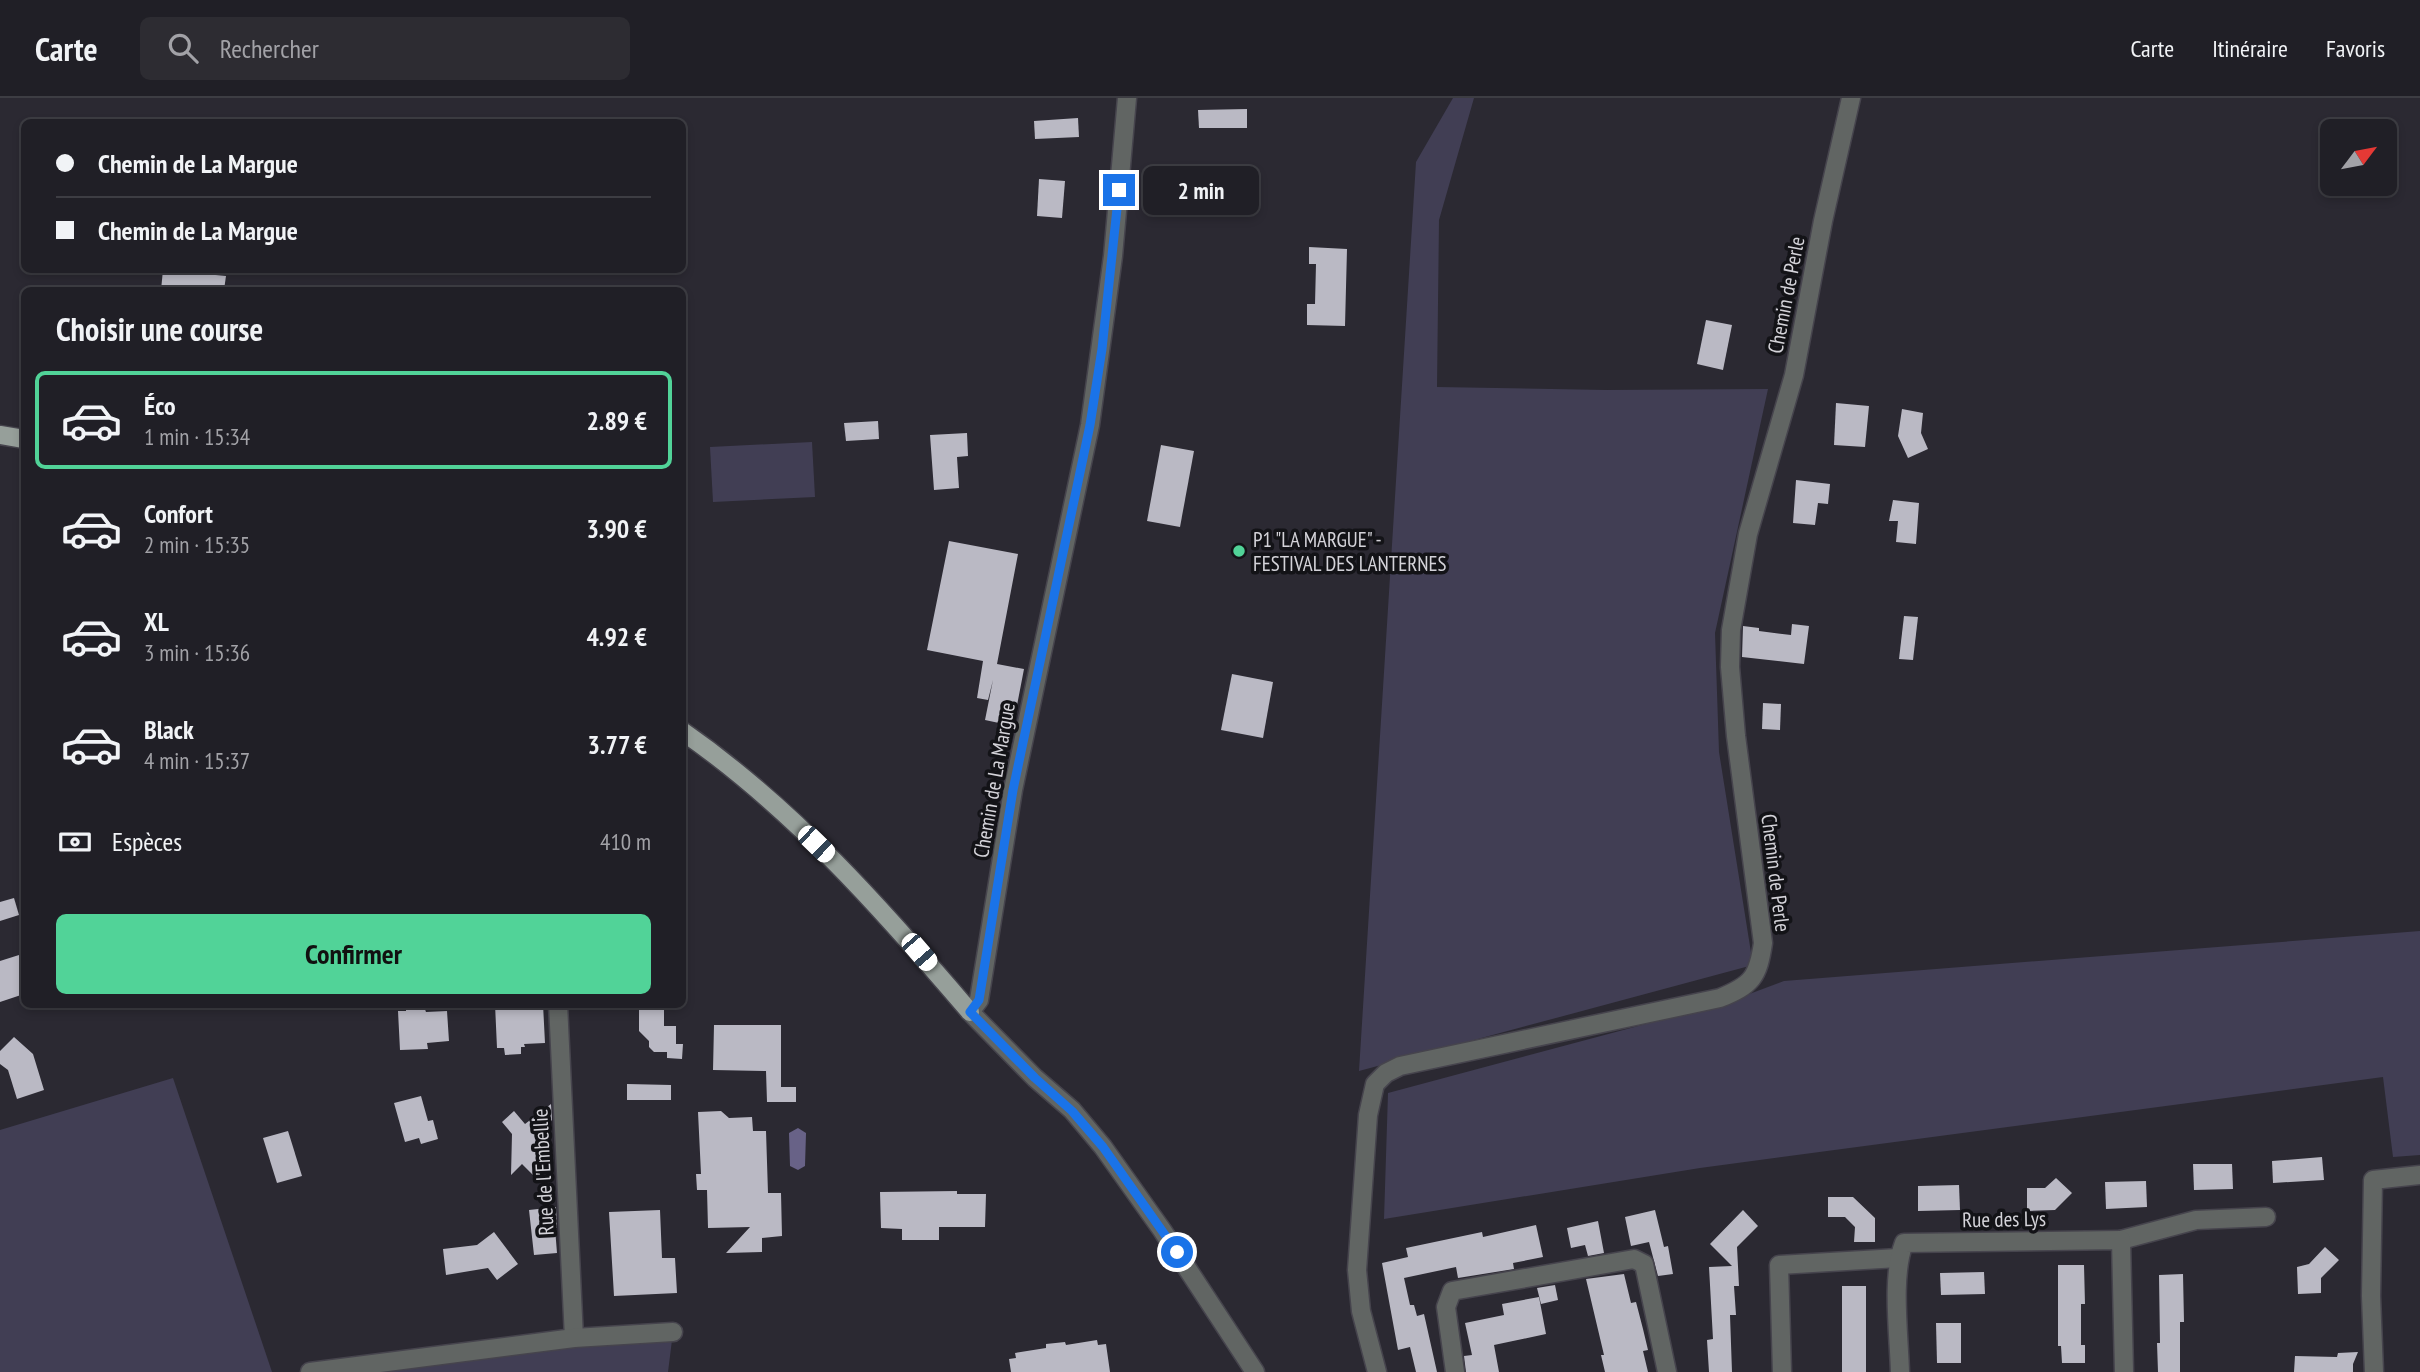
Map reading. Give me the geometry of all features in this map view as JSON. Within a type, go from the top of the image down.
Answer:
[{"type":"main road","points":[[0,435],[21,438]]},
{"type":"main road","points":[[686,734],[783,812],[865,891],[970,1012]]},
{"type":"street","name":"Chemin de La Margue","points":[[970,1012],[979,1000],[1013,790],[1090,425],[1113,256],[1127,98]]},
{"type":"street","name":"Chemin de Perle","points":[[1377,1372],[1361,1311],[1357,1270],[1368,1115],[1375,1084],[1386,1073],[1400,1066],[1720,998],[1741,990],[1752,980],[1760,966],[1763,943],[1735,736],[1730,667],[1731,630],[1748,534],[1794,375],[1823,221],[1851,98]]},
{"type":"street","name":"Rue de l'Embellie","points":[[558,1008],[574,1338]]},
{"type":"street","points":[[970,1012],[1072,1111],[1103,1147],[1162,1230],[1255,1372]]},
{"type":"street","points":[[2374,1372],[2371,1296],[2373,1180],[2420,1175]]},
{"type":"street","name":"Rue des Lys","points":[[1782,1372],[1779,1265],[1898,1258],[1904,1243],[2121,1240],[2196,1220],[2266,1217]]},
{"type":"street","points":[[2121,1240],[2124,1372]]},
{"type":"street","points":[[1898,1258],[1900,1372]]},
{"type":"street","points":[[1455,1372],[1446,1307],[1452,1292],[1634,1259],[1644,1264],[1667,1372]]},
{"type":"street","points":[[310,1372],[574,1338],[673,1332]]},
{"type":"shaded area","points":[[1453,98],[1474,98],[1439,220],[1437,387],[1768,389],[1715,633],[1719,752],[1753,965],[1359,1071],[1416,162]]},
{"type":"shaded area","points":[[812,442],[815,497],[713,502],[710,447]]},
{"type":"shaded area","points":[[2420,931],[2420,1155],[2393,1157],[2383,1077],[1700,1168],[1384,1219],[1388,1093],[1728,1002],[1784,981]]},
{"type":"shaded area","points":[[173,1078],[272,1372],[0,1372],[0,1130]]},
{"type":"shaded area","points":[[798,1128],[806,1133],[805,1166],[798,1170],[790,1166],[789,1133]]},
{"type":"shaded area","points":[[673,1332],[668,1372],[310,1372]]},
{"type":"building","points":[[1247,109],[1247,128],[1199,128],[1198,110]]},
{"type":"building","points":[[1078,118],[1079,137],[1035,139],[1034,121]]},
{"type":"building","points":[[1039,179],[1065,181],[1062,218],[1037,216]]},
{"type":"building","points":[[1309,247],[1347,249],[1345,326],[1307,325],[1307,304],[1315,304],[1316,264],[1309,264]]},
{"type":"building","points":[[163,273],[226,276],[224,287],[161,287]]},
{"type":"building","points":[[1706,320],[1732,325],[1723,370],[1697,364]]},
{"type":"building","points":[[1836,403],[1869,406],[1865,447],[1834,445]]},
{"type":"building","points":[[1902,409],[1923,413],[1921,433],[1928,449],[1908,458],[1898,436]]},
{"type":"building","points":[[878,421],[879,439],[846,441],[844,423]]},
{"type":"building","points":[[967,433],[968,456],[957,457],[959,488],[934,490],[930,435]]},
{"type":"building","points":[[1161,445],[1194,451],[1180,527],[1147,521]]},
{"type":"building","points":[[1796,480],[1830,484],[1828,504],[1818,503],[1815,525],[1793,523]]},
{"type":"building","points":[[1893,500],[1919,503],[1916,544],[1896,542],[1898,521],[1889,521]]},
{"type":"building","points":[[949,541],[1018,554],[997,664],[1024,669],[1013,726],[985,720],[993,680],[988,700],[977,698],[983,661],[927,650]]},
{"type":"building","points":[[1904,616],[1918,617],[1913,660],[1899,659]]},
{"type":"building","points":[[1792,624],[1809,626],[1804,664],[1742,657],[1743,626],[1791,635]]},
{"type":"building","points":[[1232,674],[1273,682],[1263,738],[1221,730]]},
{"type":"building","points":[[1763,703],[1781,704],[1780,730],[1762,729]]},
{"type":"building","points":[[14,898],[19,915],[0,921],[0,902]]},
{"type":"building","points":[[19,955],[21,995],[0,1002],[0,961]]},
{"type":"building","points":[[406,1008],[424,1008],[426,1012],[447,1011],[449,1041],[427,1043],[428,1049],[400,1050],[398,1011],[406,1011]]},
{"type":"building","points":[[495,1008],[543,1008],[545,1043],[524,1044],[521,1054],[505,1055],[504,1048],[497,1048]]},
{"type":"building","points":[[639,1008],[664,1008],[664,1026],[676,1026],[676,1044],[683,1044],[682,1059],[667,1058],[667,1052],[654,1052],[649,1047],[649,1041],[639,1031]]},
{"type":"building","points":[[714,1025],[781,1025],[781,1087],[796,1087],[796,1102],[767,1102],[766,1071],[713,1070]]},
{"type":"building","points":[[14,1037],[33,1054],[44,1090],[17,1099],[8,1070],[0,1064],[0,1051]]},
{"type":"building","points":[[627,1084],[671,1085],[671,1100],[627,1100]]},
{"type":"building","points":[[421,1096],[428,1121],[433,1120],[438,1139],[421,1144],[419,1138],[405,1142],[394,1103]]},
{"type":"building","points":[[551,1104],[552,1120],[536,1134],[535,1150],[548,1163],[534,1176],[522,1164],[511,1175],[512,1134],[502,1122],[514,1111],[525,1124]]},
{"type":"building","points":[[721,1111],[729,1118],[752,1117],[753,1131],[766,1131],[768,1193],[781,1193],[782,1236],[762,1238],[762,1252],[726,1253],[750,1227],[708,1228],[707,1190],[697,1190],[696,1174],[701,1174],[698,1112]]},
{"type":"building","points":[[288,1131],[302,1176],[277,1183],[263,1138]]},
{"type":"building","points":[[2322,1157],[2324,1180],[2273,1183],[2272,1161]]},
{"type":"building","points":[[2193,1164],[2232,1164],[2233,1189],[2194,1190]]},
{"type":"building","points":[[2056,1178],[2072,1193],[2055,1210],[2027,1211],[2027,1188],[2045,1188]]},
{"type":"building","points":[[2146,1181],[2147,1207],[2106,1209],[2105,1182]]},
{"type":"building","points":[[1959,1185],[1960,1210],[1918,1211],[1918,1186]]},
{"type":"building","points":[[957,1191],[957,1194],[986,1194],[985,1227],[939,1227],[939,1240],[902,1240],[902,1229],[881,1228],[880,1192]]},
{"type":"building","points":[[1828,1197],[1853,1197],[1875,1218],[1875,1242],[1854,1242],[1855,1227],[1845,1217],[1828,1217]]},
{"type":"building","points":[[556,1207],[557,1253],[534,1255],[529,1210]]},
{"type":"building","points":[[660,1210],[662,1258],[675,1258],[677,1293],[614,1296],[609,1212]]},
{"type":"building","points":[[1655,1210],[1664,1247],[1668,1246],[1673,1274],[1658,1276],[1649,1242],[1631,1246],[1625,1217]]},
{"type":"building","points":[[1743,1210],[1758,1226],[1737,1247],[1739,1286],[1734,1286],[1736,1315],[1730,1315],[1732,1372],[1709,1372],[1707,1340],[1713,1339],[1709,1267],[1732,1266],[1710,1244]]},
{"type":"building","points":[[1598,1221],[1604,1253],[1588,1256],[1585,1245],[1571,1248],[1567,1228]]},
{"type":"building","points":[[1536,1225],[1543,1257],[1513,1263],[1514,1269],[1458,1278],[1456,1267],[1404,1278],[1410,1305],[1414,1305],[1417,1316],[1424,1314],[1437,1372],[1416,1372],[1410,1347],[1398,1350],[1382,1263],[1408,1257],[1406,1248],[1482,1232],[1483,1237]]},
{"type":"building","points":[[494,1232],[518,1264],[497,1280],[488,1268],[446,1275],[443,1249],[477,1245]]},
{"type":"building","points":[[2325,1247],[2339,1260],[2321,1278],[2321,1293],[2298,1294],[2297,1267],[2309,1264]]},
{"type":"building","points":[[2058,1265],[2084,1265],[2085,1304],[2081,1304],[2081,1345],[2085,1345],[2085,1363],[2062,1363],[2061,1346],[2058,1346]]},
{"type":"building","points":[[1984,1272],[1985,1294],[1941,1295],[1940,1273]]},
{"type":"building","points":[[1624,1274],[1631,1303],[1636,1302],[1643,1329],[1648,1350],[1643,1351],[1648,1372],[1605,1372],[1601,1355],[1604,1355],[1586,1279]]},
{"type":"building","points":[[2183,1274],[2184,1322],[2180,1322],[2180,1372],[2158,1372],[2159,1275]]},
{"type":"building","points":[[1555,1285],[1558,1300],[1541,1304],[1537,1288]]},
{"type":"building","points":[[1842,1286],[1866,1286],[1866,1372],[1842,1372]]},
{"type":"building","points":[[1539,1297],[1546,1334],[1494,1345],[1499,1372],[1466,1372],[1464,1356],[1472,1355],[1465,1323],[1504,1315],[1502,1304]]},
{"type":"building","points":[[1936,1323],[1961,1323],[1961,1363],[1937,1363]]},
{"type":"building","points":[[1097,1340],[1098,1345],[1106,1344],[1110,1372],[1011,1372],[1009,1359],[1016,1358],[1015,1353],[1046,1348],[1046,1344],[1065,1342],[1066,1345]]},
{"type":"building","points":[[2358,1352],[2353,1372],[2294,1372],[2295,1356],[2337,1357],[2338,1353]]},
{"type":"place","name":"P1 \"LA MARGUE\" - FESTIVAL DES LANTERNES","points":[[1239,551]]},
{"type":"route","points":[[1119,190],[1102,349],[1090,425],[1013,790],[979,1000],[970,1012],[1072,1111],[1103,1147],[1177,1252]]}]
